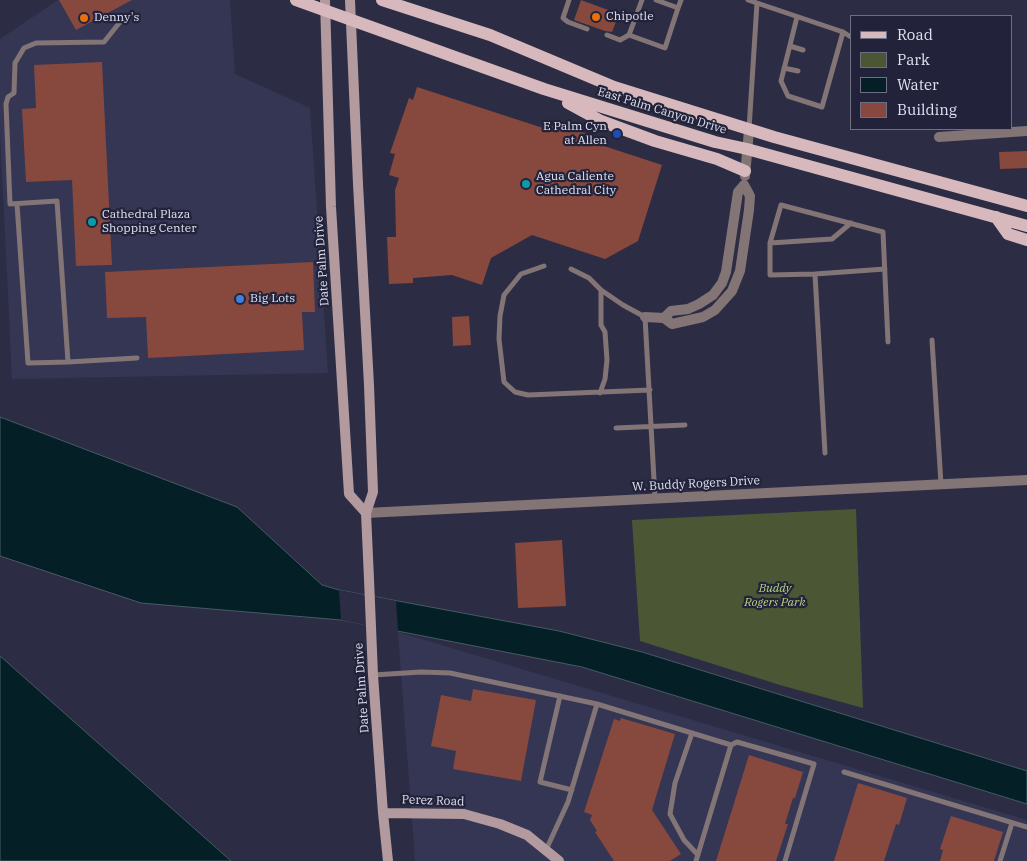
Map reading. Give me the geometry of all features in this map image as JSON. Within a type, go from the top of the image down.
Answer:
[{"type":"main road","name":"East Palm Canyon Drive","points":[[296,0],[325,6],[352,20],[544,89],[715,142],[747,149],[1027,226]]},
{"type":"main road","name":"Date Palm Drive","points":[[350,0],[373,492],[366,513],[373,675],[388,861]]},
{"type":"main road","name":"East Palm Canyon Drive","points":[[382,0],[490,36],[614,87],[749,130],[1027,206]]},
{"type":"main road","name":"Date Palm Drive","points":[[325,6],[331,207],[349,494],[366,513]]},
{"type":"main road","points":[[544,89],[601,121],[655,141],[718,159],[745,171]]},
{"type":"main road","points":[[996,217],[1008,234],[1027,240]]},
{"type":"main road","name":"Perez Road","points":[[383,813],[464,814],[500,824],[527,835],[551,857]]},
{"type":"street","points":[[645,317],[664,318],[671,311],[688,309],[713,295],[722,284],[726,272],[738,192],[744,185],[749,130]]},
{"type":"street","points":[[939,137],[1027,131]]},
{"type":"street","name":"W. Buddy Rogers Drive","points":[[366,513],[1027,480]]},
{"type":"lane","points":[[569,0],[563,18],[568,22],[587,29]]},
{"type":"lane","points":[[606,36],[620,40],[629,35],[642,0]]},
{"type":"lane","points":[[656,0],[678,8]]},
{"type":"lane","points":[[629,35],[665,48],[681,0]]},
{"type":"lane","points":[[748,0],[843,32],[850,36]]},
{"type":"lane","points":[[749,130],[757,3]]},
{"type":"lane","points":[[68,362],[57,201],[10,204],[6,104],[8,97],[14,93],[16,63],[24,48],[36,43],[104,42],[124,17]]},
{"type":"lane","points":[[797,17],[781,81],[788,96],[822,107],[827,79],[843,32]]},
{"type":"lane","points":[[790,46],[803,50]]},
{"type":"lane","points":[[828,57],[835,59]]},
{"type":"lane","points":[[784,68],[798,72]]},
{"type":"lane","points":[[17,204],[28,363],[137,358]]},
{"type":"lane","points":[[885,270],[770,275],[770,243],[781,205],[883,232],[885,270],[888,342]]},
{"type":"lane","points":[[770,243],[832,240],[850,223]]},
{"type":"lane","points":[[544,266],[521,274],[504,295],[500,316],[499,339],[504,382],[515,392],[528,395],[650,390]]},
{"type":"lane","points":[[571,269],[589,278],[623,306],[645,317],[655,498]]},
{"type":"lane","points":[[815,274],[825,453]]},
{"type":"lane","points":[[600,392],[605,379],[607,362],[604,332],[601,325],[602,290]]},
{"type":"lane","points":[[932,340],[941,484]]},
{"type":"lane","points":[[616,428],[686,425]]},
{"type":"lane","points":[[373,675],[421,672],[450,673],[597,704],[731,744],[737,742],[814,764],[785,861]]},
{"type":"lane","points":[[560,696],[540,782],[572,790]]},
{"type":"lane","points":[[551,857],[597,704]]},
{"type":"lane","points":[[692,733],[675,783],[670,814],[684,840],[697,858]]},
{"type":"lane","points":[[697,858],[731,744]]},
{"type":"lane","points":[[844,772],[1027,827]]},
{"type":"lane","points":[[1000,861],[1012,822]]},
{"type":"shaded area","points":[[58,0],[230,0],[235,74],[310,108],[328,373],[12,379],[0,131],[0,39]]},
{"type":"shaded area","points":[[398,632],[1027,820],[1027,861],[415,861]]},
{"type":"green space","name":"Buddy Rogers Park","points":[[856,509],[863,708],[780,685],[640,641],[632,520]]},
{"type":"water","points":[[0,417],[237,507],[322,585],[339,590],[559,631],[642,652],[1027,771],[1027,804],[582,667],[341,620],[141,603],[0,556]]},
{"type":"water","points":[[0,656],[231,861],[0,861]]},
{"type":"pier","points":[[339,590],[396,601],[398,632],[341,620]]},
{"type":"building","name":"Denny's","points":[[59,0],[132,0],[76,30]]},
{"type":"building","name":"Chipotle","points":[[581,0],[619,14],[612,32],[574,20]]},
{"type":"building","points":[[102,62],[112,265],[76,266],[72,180],[26,182],[22,109],[36,108],[34,65]]},
{"type":"building","name":"Agua Caliente Cathedral City","points":[[417,87],[543,128],[553,126],[577,130],[589,135],[604,146],[662,165],[638,241],[605,259],[532,235],[491,258],[482,285],[452,275],[413,278],[413,283],[389,284],[387,237],[396,237],[395,190],[399,178],[389,175],[395,154],[390,153],[409,98],[413,100]]},
{"type":"building","points":[[1027,151],[1027,168],[1000,169],[999,152]]},
{"type":"building","points":[[313,262],[315,312],[302,312],[304,350],[148,358],[146,317],[107,318],[105,272]]},
{"type":"building","points":[[469,316],[471,345],[453,346],[452,317]]},
{"type":"building","points":[[562,540],[566,606],[518,608],[515,543]]},
{"type":"building","points":[[473,689],[536,700],[521,781],[453,769],[456,751],[431,746],[441,695],[471,701]]},
{"type":"building","points":[[621,718],[675,734],[652,810],[681,854],[670,861],[614,861],[595,832],[597,831],[590,820],[592,815],[584,812],[614,719],[620,721]]},
{"type":"building","points":[[749,755],[803,772],[785,824],[788,824],[776,861],[716,861]]},
{"type":"building","points":[[858,783],[907,798],[899,825],[896,824],[884,861],[834,861]]},
{"type":"building","points":[[951,816],[1003,832],[994,861],[940,861],[943,850],[940,849]]},
{"type":"place","name":"Chipotle","points":[[596,17]]},
{"type":"place","name":"Denny's","points":[[84,18]]},
{"type":"place","name":"E Palm Cyn at Allen","points":[[617,134]]},
{"type":"place","name":"Agua Caliente Cathedral City","points":[[526,184]]},
{"type":"place","name":"Cathedral Plaza Shopping Center","points":[[92,222]]},
{"type":"place","name":"Big Lots","points":[[240,299]]}]
